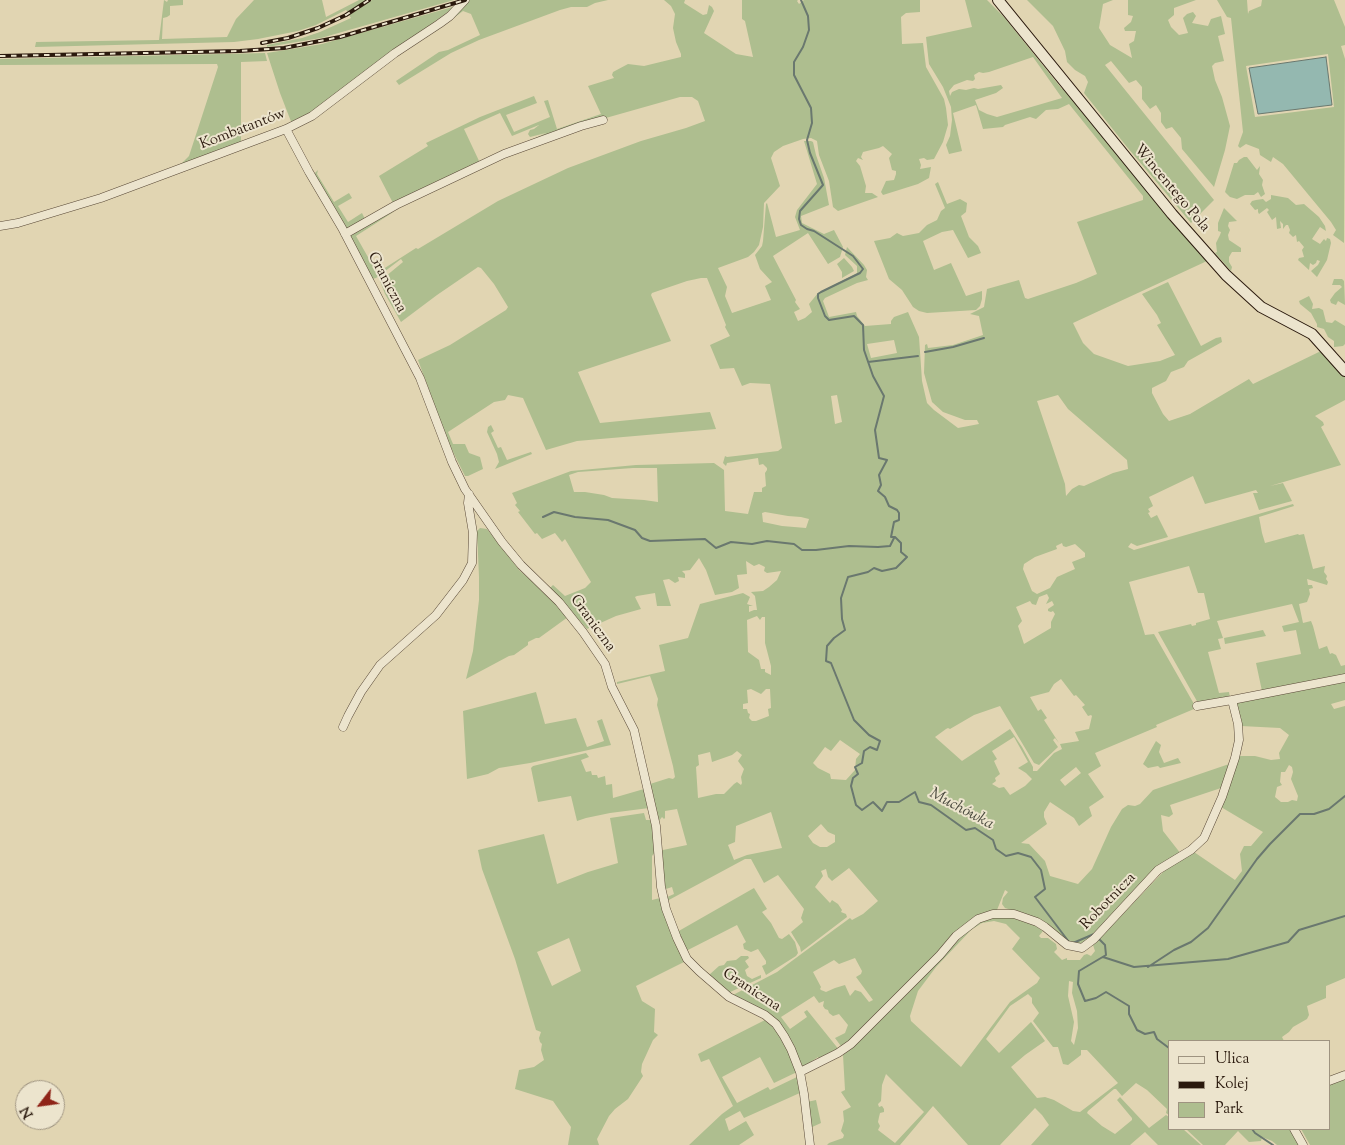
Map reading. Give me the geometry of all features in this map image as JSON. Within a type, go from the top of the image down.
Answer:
[{"type":"street","name":"Kombatantów","points":[[0,226],[18,223],[101,198],[286,129],[312,116],[395,53],[450,16],[465,0]]},
{"type":"street","name":"Wincentego Pola","points":[[998,0],[1172,214],[1226,275],[1261,307],[1312,334],[1345,370]]},
{"type":"street","points":[[345,234],[396,205],[504,154],[603,120]]},
{"type":"street","name":"Graniczna","points":[[286,129],[345,234],[420,378],[452,462],[469,494],[502,542],[559,602],[605,664],[612,687],[634,730],[656,826],[661,888],[666,909],[677,938],[688,959],[729,997],[764,1015],[776,1024],[791,1049],[800,1072],[810,1145]]},
{"type":"street","points":[[343,727],[361,692],[380,665],[436,615],[463,580],[472,563],[473,533],[468,503],[469,494]]},
{"type":"street","points":[[1198,706],[1345,678]]},
{"type":"street","name":"Robotnicza","points":[[800,1072],[838,1053],[851,1044],[940,956],[956,936],[978,919],[993,914],[1014,914],[1037,922],[1067,945],[1082,948],[1097,936],[1158,870],[1191,850],[1204,838],[1222,797],[1239,740],[1238,724],[1232,700]]},
{"type":"street","points":[[1330,1081],[1345,1075]]},
{"type":"street","points":[[1295,1130],[1303,1145]]},
{"type":"green space","points":[[164,0],[167,2],[168,0],[183,0],[183,5],[170,6],[170,15],[163,18],[162,39],[227,37],[236,19],[254,0],[322,0],[326,17],[359,0],[367,0],[348,12],[346,10],[316,25],[298,31],[258,39],[234,42],[35,47],[36,42],[159,40]]},
{"type":"green space","points":[[372,0],[454,0],[321,38],[267,47],[267,45],[302,38],[320,32],[351,18],[349,15]]},
{"type":"green space","points":[[468,0],[608,0],[587,7],[571,7],[560,10],[479,40],[451,53],[399,85],[396,81],[439,52],[448,50],[480,35],[471,14],[463,11],[434,31],[466,2],[468,3]]},
{"type":"green space","points":[[664,0],[685,0],[684,3],[703,15],[707,14],[709,5],[714,11],[704,33],[736,54],[753,57],[745,21],[742,19],[742,0],[798,0],[799,4],[804,0],[920,0],[920,12],[906,13],[901,17],[902,44],[923,43],[926,67],[944,99],[946,108],[948,125],[943,142],[934,159],[919,159],[920,169],[931,167],[929,178],[918,184],[883,195],[881,192],[886,181],[894,180],[896,174],[896,171],[892,170],[889,158],[892,154],[883,146],[863,152],[861,157],[863,160],[858,158],[856,161],[860,166],[866,186],[865,193],[872,193],[878,197],[838,211],[833,207],[829,181],[819,155],[817,141],[811,138],[803,139],[783,146],[774,152],[771,158],[780,186],[764,203],[763,227],[759,245],[748,257],[718,268],[727,287],[725,296],[732,313],[771,300],[765,286],[772,282],[760,269],[755,255],[762,246],[766,204],[776,237],[800,230],[795,217],[797,210],[817,184],[804,141],[811,141],[813,142],[824,178],[829,205],[801,216],[802,223],[824,234],[834,230],[843,247],[840,257],[828,264],[808,233],[773,256],[800,309],[794,312],[798,321],[812,312],[809,304],[818,293],[857,273],[857,266],[845,255],[847,247],[864,265],[867,270],[866,277],[868,280],[825,298],[823,301],[829,317],[856,312],[865,326],[891,324],[894,317],[908,312],[919,337],[922,381],[927,403],[958,428],[979,424],[977,420],[965,420],[943,412],[932,402],[924,373],[925,345],[927,344],[928,348],[953,345],[983,335],[979,316],[970,314],[984,307],[987,289],[1019,280],[1025,298],[1028,299],[1097,274],[1077,222],[1143,200],[1143,196],[1069,104],[1058,109],[1046,110],[1036,119],[1030,117],[1003,127],[983,129],[976,105],[953,113],[962,151],[949,154],[946,145],[950,136],[951,107],[943,87],[929,64],[926,37],[972,27],[965,0],[987,0],[1004,17],[1062,89],[1066,88],[1207,261],[1073,323],[1083,343],[1094,354],[1128,366],[1160,361],[1175,355],[1157,325],[1161,323],[1157,315],[1142,294],[1168,282],[1201,346],[1221,337],[1222,342],[1188,361],[1184,367],[1171,372],[1166,381],[1152,388],[1152,393],[1169,421],[1190,414],[1249,379],[1253,384],[1323,350],[1345,376],[1345,400],[1315,416],[1323,422],[1324,425],[1321,427],[1341,465],[1270,486],[1283,483],[1292,501],[1259,510],[1253,493],[1258,493],[1256,490],[1205,504],[1193,476],[1149,497],[1153,506],[1148,509],[1150,512],[1148,513],[1151,518],[1157,515],[1168,537],[1137,546],[1131,543],[1128,547],[1134,550],[1293,504],[1294,506],[1259,517],[1265,543],[1304,534],[1313,569],[1325,566],[1324,572],[1327,576],[1327,585],[1307,579],[1308,585],[1312,585],[1313,588],[1309,589],[1310,594],[1307,602],[1299,604],[1303,623],[1311,621],[1319,649],[1327,646],[1330,654],[1336,655],[1341,666],[1345,665],[1345,675],[1262,691],[1256,663],[1301,654],[1296,630],[1284,632],[1282,626],[1299,622],[1292,604],[1217,621],[1223,638],[1218,639],[1221,649],[1208,652],[1219,693],[1229,692],[1230,698],[1198,703],[1158,632],[1191,624],[1192,626],[1196,625],[1196,623],[1210,619],[1204,593],[1198,593],[1189,566],[1129,582],[1145,635],[1154,634],[1194,704],[1192,706],[1194,709],[1095,753],[1101,766],[1088,774],[1104,797],[1089,807],[1092,816],[1079,826],[1074,818],[1050,802],[1044,812],[1047,824],[1021,843],[1029,844],[1045,861],[1050,876],[1078,884],[1092,869],[1111,827],[1122,809],[1128,805],[1135,806],[1140,804],[1153,790],[1232,763],[1224,787],[1170,805],[1173,814],[1169,817],[1161,815],[1163,831],[1181,854],[1158,870],[1098,934],[1102,936],[1166,869],[1194,852],[1235,880],[1242,871],[1240,854],[1244,846],[1251,846],[1263,832],[1221,807],[1237,756],[1255,756],[1271,760],[1280,759],[1279,753],[1289,735],[1280,728],[1241,726],[1235,708],[1238,701],[1345,681],[1345,700],[1331,704],[1334,709],[1345,706],[1345,978],[1326,986],[1326,998],[1307,1006],[1309,1015],[1307,1019],[1293,1027],[1282,1037],[1284,1040],[1168,1040],[1168,1114],[1166,1113],[1167,1109],[1147,1090],[1136,1083],[1122,1096],[1114,1089],[1087,1113],[1115,1134],[1132,1120],[1117,1100],[1120,1097],[1149,1128],[1166,1115],[1168,1116],[1168,1130],[1184,1130],[1201,1145],[1158,1145],[1145,1132],[1130,1145],[1031,1145],[1049,1125],[1035,1108],[1000,1145],[968,1145],[933,1106],[900,1145],[827,1145],[843,1138],[844,1135],[841,1131],[844,1121],[843,1111],[851,1107],[841,1092],[845,1090],[843,1055],[910,991],[911,987],[969,929],[981,922],[993,918],[1013,918],[1035,925],[1043,931],[1039,936],[1041,938],[1048,938],[1056,944],[1057,949],[1054,952],[1062,960],[1067,958],[1067,960],[1080,960],[1087,954],[1091,956],[1095,951],[1093,945],[1088,940],[1079,945],[1069,943],[1040,919],[1005,908],[1002,904],[1003,898],[1008,892],[1005,890],[997,910],[978,919],[843,1049],[835,1038],[845,1033],[848,1025],[839,1014],[833,1016],[825,1009],[823,1006],[824,1001],[819,1003],[814,996],[781,1017],[790,1029],[807,1017],[804,1012],[807,1010],[840,1051],[818,1059],[818,1057],[803,1067],[786,1033],[733,995],[777,972],[850,918],[852,920],[863,914],[878,901],[849,868],[832,881],[828,877],[826,869],[821,871],[823,876],[815,887],[830,903],[832,900],[838,904],[842,910],[841,912],[846,914],[847,917],[801,952],[791,932],[803,922],[801,918],[804,909],[778,875],[764,883],[751,859],[745,859],[667,901],[665,898],[674,894],[672,887],[663,890],[661,852],[687,845],[677,809],[665,811],[665,818],[662,817],[659,821],[650,784],[675,777],[657,705],[658,699],[650,676],[617,684],[617,682],[665,671],[659,645],[688,638],[700,604],[743,593],[750,597],[747,604],[753,606],[749,606],[749,612],[757,610],[755,596],[751,592],[763,591],[769,587],[777,580],[781,571],[767,573],[764,571],[765,567],[759,564],[754,566],[746,561],[747,574],[737,575],[739,588],[732,592],[715,595],[706,570],[699,558],[690,570],[682,571],[685,574],[685,578],[678,577],[679,581],[675,583],[669,579],[663,580],[671,606],[657,606],[655,593],[637,596],[635,597],[641,609],[616,616],[587,629],[549,589],[553,585],[565,596],[585,588],[591,582],[565,539],[562,542],[555,533],[542,539],[537,533],[535,534],[518,512],[520,511],[515,505],[517,503],[512,493],[571,471],[636,465],[714,463],[724,470],[725,511],[748,514],[754,492],[762,492],[762,488],[766,486],[765,473],[767,468],[763,464],[759,465],[758,458],[727,463],[726,466],[723,463],[725,456],[778,451],[782,448],[770,384],[750,383],[742,386],[734,368],[720,369],[710,345],[730,336],[725,327],[726,325],[707,278],[687,281],[652,293],[651,295],[671,341],[578,372],[600,423],[710,412],[716,429],[577,441],[546,450],[523,398],[508,395],[505,400],[494,402],[448,432],[453,444],[465,444],[469,453],[480,457],[483,469],[465,476],[448,442],[418,360],[450,345],[508,307],[494,284],[478,267],[401,322],[380,281],[403,262],[401,259],[372,279],[349,237],[351,234],[395,211],[356,236],[377,273],[416,248],[418,249],[498,201],[568,168],[641,141],[705,121],[698,101],[692,97],[680,97],[525,143],[546,133],[530,137],[528,134],[530,130],[539,125],[512,136],[500,113],[464,129],[480,163],[394,205],[379,176],[428,146],[426,143],[480,117],[534,96],[537,103],[506,115],[514,132],[550,117],[544,101],[548,100],[557,129],[601,114],[588,86],[614,78],[613,72],[628,64],[644,66],[681,57],[673,28],[675,14],[671,6]],"holes":[[[1033,57],[1062,98],[997,117],[987,114],[979,110],[975,100],[996,93],[1003,88],[1001,85],[978,89],[959,89],[952,92],[950,96],[949,91],[954,85],[967,80],[973,81],[975,79],[974,75],[979,72],[989,72]],[[894,340],[897,353],[871,358],[867,344]],[[837,395],[842,422],[835,424],[831,396]],[[1058,395],[1068,409],[1127,460],[1128,469],[1113,473],[1084,486],[1079,485],[1066,496],[1065,484],[1037,401]],[[657,468],[658,502],[574,492],[569,475],[578,472]],[[762,513],[809,519],[806,528],[763,522]],[[1062,543],[1066,547],[1075,544],[1085,553],[1085,557],[1072,562],[1075,569],[1057,577],[1050,588],[1037,594],[1032,591],[1023,569],[1024,564],[1035,557],[1057,549],[1056,546]],[[1047,594],[1049,598],[1046,604],[1052,601],[1054,605],[1048,611],[1053,611],[1055,614],[1051,622],[1051,628],[1024,644],[1018,626],[1022,621],[1016,607],[1030,601],[1036,605],[1039,597]],[[757,616],[760,620],[762,617],[765,617],[765,643],[771,666],[771,675],[765,672],[765,669],[761,669],[759,660],[748,652],[747,620]],[[1061,679],[1074,696],[1076,695],[1085,705],[1082,707],[1088,716],[1092,716],[1089,729],[1075,732],[1079,741],[1060,744],[1062,749],[1054,753],[1037,771],[1033,771],[1033,767],[1010,729],[962,761],[935,737],[946,729],[950,729],[974,715],[1000,706],[1034,763],[1039,765],[1058,747],[1053,740],[1055,738],[1059,743],[1044,720],[1047,718],[1041,709],[1038,711],[1030,697],[1049,692],[1054,684]],[[751,689],[761,694],[766,689],[770,689],[771,708],[768,709],[769,716],[752,721],[749,718],[750,714],[747,709],[743,709],[743,704],[748,703],[747,690]],[[1014,737],[1028,762],[1018,768],[1032,779],[1025,786],[1010,795],[1004,787],[999,788],[992,784],[1000,774],[994,761],[997,759],[992,751]],[[840,740],[860,754],[856,759],[855,770],[846,780],[831,779],[830,774],[813,763],[825,747],[831,751]],[[737,751],[742,755],[738,761],[744,769],[741,777],[742,783],[741,785],[737,782],[724,794],[698,798],[696,767],[699,765],[698,755],[710,752],[712,762],[732,755]],[[1289,765],[1292,767],[1291,779],[1298,796],[1297,801],[1281,802],[1275,797],[1277,787],[1282,785],[1280,782],[1281,772],[1285,772]],[[1076,767],[1081,773],[1065,786],[1060,780]],[[771,812],[782,848],[747,855],[734,860],[728,845],[735,842],[736,826]],[[821,824],[828,832],[835,835],[835,842],[827,847],[820,847],[813,843],[808,836]],[[994,921],[1006,924],[1020,938],[1012,949],[1040,978],[1037,983],[1010,1002],[961,1067],[911,1021],[910,1016],[918,991],[936,967],[971,930],[982,923]],[[855,958],[862,971],[856,977],[873,1000],[869,1002],[861,992],[855,990],[850,996],[845,985],[826,992],[821,990],[813,972],[834,960],[839,964]],[[1069,981],[1073,982],[1072,993],[1077,1011],[1078,1028],[1074,1045],[1071,1041],[1074,1022],[1068,996]],[[1028,994],[1039,1013],[1033,1021],[1053,1047],[1058,1047],[1063,1064],[1068,1065],[1081,1055],[1081,1050],[1087,1050],[1118,1083],[1080,1112],[1073,1111],[1054,1100],[1045,1097],[1037,1098],[1011,1067],[1045,1041],[1031,1022],[999,1053],[986,1039],[1010,1006]],[[886,1074],[924,1112],[895,1143],[878,1130],[880,1126],[878,1122],[880,1113],[884,1112],[882,1106],[879,1107],[878,1104],[881,1101],[882,1085]]]},
{"type":"green space","points":[[1027,0],[1113,0],[1103,4],[1099,28],[1110,45],[1132,58],[1129,44],[1134,41],[1136,31],[1125,31],[1124,28],[1131,22],[1133,16],[1128,15],[1128,0],[1196,0],[1174,8],[1174,15],[1168,20],[1171,27],[1179,35],[1188,33],[1183,18],[1187,14],[1193,12],[1196,16],[1192,23],[1208,26],[1211,19],[1221,16],[1225,34],[1218,36],[1224,61],[1215,63],[1212,66],[1230,126],[1214,187],[1182,149],[1181,138],[1172,127],[1166,129],[1161,122],[1161,113],[1156,105],[1150,109],[1142,99],[1142,87],[1136,80],[1129,83],[1111,61],[1105,65],[1214,200],[1191,223],[1084,93],[1088,82],[1085,76],[1067,62],[1065,51],[1053,26]]},
{"type":"green space","points":[[1217,0],[1247,0],[1248,14],[1249,11],[1261,6],[1262,0],[1334,0],[1345,27],[1345,45],[1341,46],[1345,59],[1344,243],[1333,235],[1336,230],[1331,222],[1283,164],[1273,157],[1271,162],[1260,155],[1259,149],[1246,144],[1240,148],[1238,146],[1243,132],[1231,18],[1227,17]],"holes":[[[1328,54],[1334,107],[1255,117],[1246,66]]]},
{"type":"green space","points":[[456,6],[308,115],[292,124],[267,53],[322,44]]},
{"type":"green space","points":[[265,53],[267,61],[241,62],[241,143],[111,192],[180,165],[189,156],[218,67],[217,64],[0,65],[0,59]]},
{"type":"green space","points":[[1244,157],[1247,157],[1257,170],[1260,166],[1259,174],[1263,180],[1262,185],[1265,194],[1261,197],[1258,192],[1254,195],[1245,195],[1237,199],[1230,197],[1225,192],[1234,163],[1237,163]]},
{"type":"green space","points":[[318,170],[317,174],[334,202],[349,193],[352,198],[338,206],[348,222],[362,213],[366,221],[345,230],[314,174]]},
{"type":"green space","points":[[938,182],[947,204],[960,199],[967,203],[966,212],[961,216],[969,237],[978,246],[981,253],[968,258],[953,230],[942,232],[923,241],[934,270],[951,263],[966,296],[982,291],[980,306],[976,310],[927,313],[913,307],[902,290],[889,279],[874,241],[890,238],[897,233],[903,236],[919,233],[927,225],[937,220],[941,211],[945,208],[935,184]]},
{"type":"green space","points":[[1271,195],[1288,198],[1296,205],[1304,204],[1319,217],[1325,226],[1326,231],[1320,227],[1312,239],[1320,244],[1324,239],[1326,241],[1327,238],[1330,239],[1331,243],[1327,260],[1317,277],[1311,271],[1320,261],[1317,260],[1313,265],[1310,263],[1309,270],[1298,260],[1304,257],[1302,250],[1304,247],[1299,241],[1297,242],[1296,235],[1293,237],[1289,233],[1288,225],[1283,229],[1283,224],[1280,221],[1281,228],[1277,229],[1276,217],[1272,220],[1267,212],[1269,210],[1267,208],[1259,214],[1258,209],[1255,210],[1250,204],[1252,201],[1263,199],[1266,202],[1271,199]]},
{"type":"green space","points":[[1224,208],[1237,221],[1229,222],[1229,240],[1241,248],[1241,252],[1232,252],[1229,257],[1232,267],[1231,271],[1215,253],[1217,252],[1216,243],[1221,232],[1218,231],[1218,223]]},
{"type":"green space","points":[[844,258],[854,271],[842,278],[842,272],[837,264]]},
{"type":"green space","points":[[1334,279],[1342,279],[1344,281],[1345,305],[1338,301],[1336,305],[1331,303],[1330,300],[1342,287],[1340,285],[1332,285]]},
{"type":"green space","points":[[1309,296],[1313,304],[1312,309],[1319,308],[1323,310],[1326,322],[1332,323],[1335,320],[1345,326],[1345,344],[1343,346],[1334,347],[1334,341],[1328,337],[1324,329],[1317,327],[1311,313],[1300,304],[1299,301]]},
{"type":"green space","points":[[491,425],[494,431],[491,433],[498,448],[501,447],[507,460],[531,452],[532,454],[495,469],[499,462],[487,432],[488,427]]},
{"type":"green space","points":[[480,528],[487,529],[520,571],[556,602],[568,617],[539,638],[528,642],[528,645],[514,655],[466,679],[473,651],[479,600],[477,531]]},
{"type":"green space","points":[[1263,630],[1266,636],[1225,644],[1224,638]]},
{"type":"green space","points":[[536,692],[545,724],[576,718],[587,747],[604,741],[597,721],[602,719],[611,745],[499,768],[488,774],[467,779],[463,711]]},
{"type":"green space","points":[[1156,741],[1161,745],[1159,752],[1164,763],[1178,758],[1181,763],[1160,768],[1158,766],[1148,768],[1143,764]]},
{"type":"green space","points":[[586,753],[589,757],[581,760],[586,772],[591,771],[592,775],[597,775],[598,778],[605,776],[606,785],[612,784],[613,798],[644,789],[649,808],[610,813],[577,821],[571,796],[538,802],[531,768]]},
{"type":"green space","points":[[644,813],[646,820],[654,820],[656,851],[652,856],[652,900],[660,898],[686,961],[636,986],[642,1001],[655,1009],[654,1032],[658,1035],[653,1040],[642,1064],[641,1072],[643,1076],[628,1099],[609,1116],[597,1139],[599,1145],[568,1145],[571,1127],[553,1101],[515,1089],[519,1070],[534,1067],[544,1060],[541,1050],[542,1044],[539,1038],[541,1032],[536,1030],[515,959],[482,869],[478,850],[544,834],[557,884],[618,863],[610,818]],"holes":[[[569,938],[581,971],[552,986],[537,952]]]},
{"type":"green space","points":[[754,888],[767,909],[762,912],[771,923],[779,938],[782,939],[789,934],[795,942],[798,953],[796,956],[766,975],[762,966],[766,964],[766,961],[758,949],[751,952],[744,949],[743,944],[746,942],[737,925],[686,951],[677,932]]},
{"type":"green space","points":[[741,956],[748,956],[749,958],[745,961],[749,967],[745,970],[747,976],[752,979],[761,975],[761,978],[728,993],[706,974],[709,975],[727,961],[736,960]]},
{"type":"green space","points":[[765,1020],[780,1033],[797,1072],[774,1083],[760,1057],[722,1077],[737,1103],[768,1087],[770,1090],[797,1077],[802,1092],[744,1118],[740,1111],[725,1119],[729,1131],[746,1121],[754,1135],[739,1145],[689,1145],[733,1106],[709,1059],[701,1062],[698,1054]]},
{"type":"green space","points":[[1345,1079],[1345,1145],[1310,1145],[1302,1130],[1330,1130],[1330,1085]]},
{"type":"green space","points":[[816,1100],[821,1123],[810,1128],[807,1102]]},
{"type":"green space","points":[[1187,1130],[1292,1130],[1299,1145],[1277,1145],[1262,1137],[1261,1141],[1249,1142],[1238,1131],[1225,1145],[1203,1145]]},
{"type":"water","points":[[1326,57],[1332,105],[1258,114],[1249,68]]},
{"type":"waterway","name":"Muchówka","points":[[801,0],[808,16],[809,30],[803,47],[794,62],[794,75],[811,108],[812,123],[807,140],[810,153],[823,185],[800,211],[799,219],[801,225],[814,231],[853,256],[863,269],[860,273],[821,292],[818,294],[818,298],[825,316],[829,320],[854,316],[863,325],[864,350],[873,376],[884,396],[875,430],[879,458],[887,460],[879,475],[881,485],[878,491],[885,497],[889,506],[899,513],[899,520],[894,522],[891,537],[895,537],[901,543],[901,552],[907,557],[896,568],[882,571],[874,568],[868,572],[848,577],[841,598],[842,619],[845,630],[827,646],[826,661],[831,663],[854,720],[869,735],[880,741],[877,750],[870,747],[864,751],[862,763],[855,767],[858,774],[853,778],[851,786],[856,805],[862,810],[873,802],[882,811],[887,802],[899,802],[915,792],[919,802],[931,805],[966,830],[975,828],[993,840],[996,849],[1006,856],[1018,853],[1031,857],[1041,870],[1045,889],[1035,897],[1069,942]]},
{"type":"waterway","points":[[925,352],[953,347],[984,338]]},
{"type":"waterway","points":[[868,362],[918,356]]},
{"type":"waterway","points":[[543,517],[554,512],[575,517],[608,520],[635,530],[642,538],[650,541],[705,539],[716,548],[731,542],[752,544],[767,541],[794,544],[802,550],[849,546],[878,547],[890,546],[894,538]]},
{"type":"waterway","points":[[1148,967],[1174,950],[1191,942],[1208,928],[1257,859],[1300,814],[1314,814],[1329,809],[1345,796]]},
{"type":"waterway","points":[[1103,957],[1134,967],[1228,959],[1288,942],[1299,930],[1345,916]]},
{"type":"waterway","name":"Muchówka","points":[[1073,943],[1094,934],[1095,936]]},
{"type":"waterway","name":"Muchówka","points":[[1099,939],[1105,945],[1106,955],[1079,971],[1078,984],[1085,1001],[1096,998],[1106,992],[1129,1006],[1129,1014],[1137,1030],[1145,1034],[1154,1032],[1157,1039],[1168,1047]]},
{"type":"waterway","name":"Muchówka","points":[[1253,1130],[1273,1145]]},
{"type":"railway","points":[[262,43],[288,38],[318,28],[346,15],[369,0]]},
{"type":"railway","points":[[0,56],[240,51],[284,48],[340,37],[465,0]]}]
